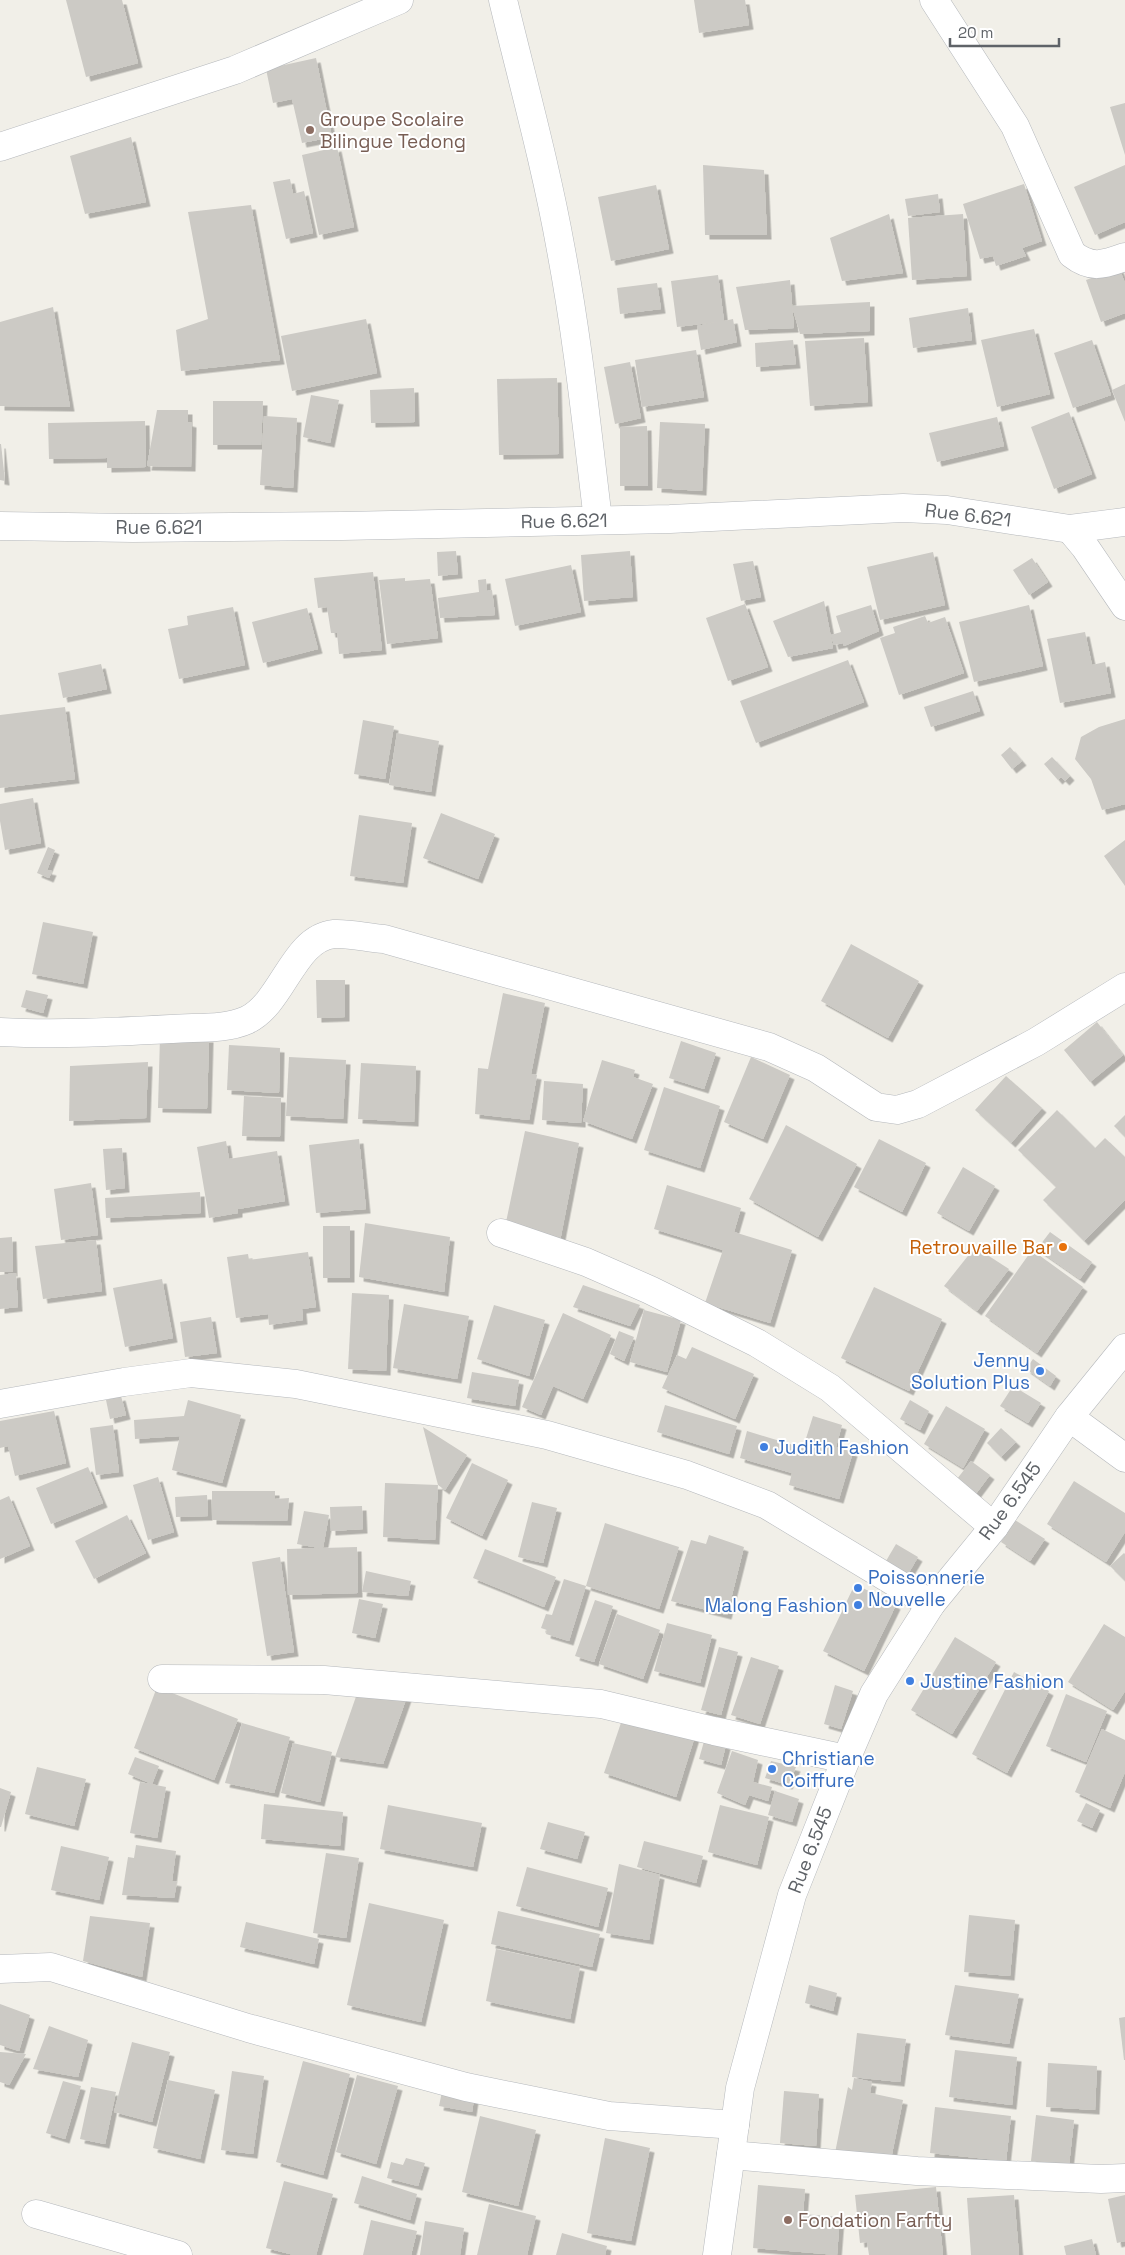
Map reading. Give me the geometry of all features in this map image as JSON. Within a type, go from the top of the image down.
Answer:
[{"type":"street","points":[[0,147],[235,70],[399,0]]},
{"type":"street","points":[[503,0],[562,250],[578,357],[598,520]]},
{"type":"street","points":[[934,0],[1015,126],[1072,254],[1083,263],[1104,265],[1125,257]]},
{"type":"street","name":"Rue 6.621","points":[[0,526],[171,528],[598,520],[799,514],[903,508],[947,510],[1070,529],[1125,522]]},
{"type":"street","points":[[1070,529],[1085,547],[1125,606]]},
{"type":"street","points":[[0,1032],[47,1034],[219,1026],[246,1020],[262,1010],[295,963],[316,939],[334,934],[384,939],[770,1047],[816,1068],[876,1107],[897,1110],[918,1104],[1036,1042],[1125,987]]},
{"type":"street","points":[[501,1233],[586,1262],[650,1290],[757,1343],[842,1398],[994,1527]]},
{"type":"street","name":"Rue 6.545","points":[[717,2255],[740,2088],[792,1895],[874,1694],[931,1604],[994,1527],[1070,1417],[1125,1348]]},
{"type":"street","points":[[0,1404],[124,1382],[191,1373],[296,1384],[547,1435],[687,1475],[767,1505],[931,1604]]},
{"type":"street","points":[[1070,1417],[1125,1458]]},
{"type":"street","points":[[162,1680],[332,1681],[601,1704],[714,1731],[846,1759]]},
{"type":"street","points":[[0,1969],[51,1967],[248,2028],[466,2087],[609,2116],[735,2124]]},
{"type":"street","points":[[731,2155],[917,2171],[1101,2179],[1125,2178]]},
{"type":"street","points":[[36,2214],[178,2255]]},
{"type":"building","points":[[66,0],[122,0],[138,63],[86,77]]},
{"type":"building","points":[[694,0],[745,0],[749,25],[699,33]]},
{"type":"building","points":[[316,58],[332,137],[302,143],[292,99],[273,103],[266,69]]},
{"type":"building","points":[[1125,103],[1125,155],[1110,107]]},
{"type":"building","points":[[131,137],[146,202],[85,214],[70,156]]},
{"type":"building","points":[[337,147],[354,227],[319,235],[302,155]]},
{"type":"building","points":[[703,165],[764,170],[767,235],[705,235]]},
{"type":"building","points":[[1125,165],[1125,222],[1095,235],[1074,187]]},
{"type":"building","points":[[290,179],[293,194],[304,191],[313,233],[286,239],[273,182]]},
{"type":"building","points":[[1024,184],[1042,241],[1022,248],[1026,256],[996,266],[993,256],[980,259],[963,204]]},
{"type":"building","points":[[656,185],[669,249],[611,261],[598,197]]},
{"type":"building","points":[[938,194],[940,212],[908,216],[905,199]]},
{"type":"building","points":[[251,205],[280,360],[181,371],[176,330],[208,319],[188,212]]},
{"type":"building","points":[[889,214],[903,273],[842,281],[830,238]]},
{"type":"building","points":[[963,214],[967,276],[912,280],[908,218]]},
{"type":"building","points":[[1119,268],[1125,283],[1125,313],[1101,322],[1086,280]]},
{"type":"building","points":[[718,275],[724,321],[733,319],[737,342],[701,350],[697,326],[717,322],[677,327],[671,281]]},
{"type":"building","points":[[790,280],[794,328],[745,330],[736,287]]},
{"type":"building","points":[[657,283],[661,309],[620,314],[617,288]]},
{"type":"building","points":[[870,302],[870,331],[800,334],[792,306]]},
{"type":"building","points":[[53,307],[70,407],[0,406],[0,322]]},
{"type":"building","points":[[968,308],[972,340],[913,348],[909,318]]},
{"type":"building","points":[[366,319],[377,373],[292,391],[281,336]]},
{"type":"building","points":[[1034,329],[1050,394],[997,407],[981,340]]},
{"type":"building","points":[[864,338],[868,402],[810,406],[805,341]]},
{"type":"building","points":[[793,340],[796,364],[756,367],[755,343]]},
{"type":"building","points":[[1092,340],[1111,395],[1073,408],[1054,353]]},
{"type":"building","points":[[696,350],[704,397],[642,407],[635,360]]},
{"type":"building","points":[[630,362],[641,418],[615,424],[604,367]]},
{"type":"building","points":[[557,378],[559,454],[499,455],[497,379]]},
{"type":"building","points":[[1125,384],[1125,422],[1112,390]]},
{"type":"building","points":[[414,388],[415,422],[371,423],[370,390]]},
{"type":"building","points":[[311,395],[339,400],[330,443],[303,437]]},
{"type":"building","points":[[213,401],[263,401],[261,445],[213,445]]},
{"type":"building","points":[[157,410],[188,410],[188,422],[192,423],[191,467],[147,466]]},
{"type":"building","points":[[1069,412],[1092,474],[1054,489],[1031,427]]},
{"type":"building","points":[[264,416],[297,418],[293,488],[260,485]]},
{"type":"building","points":[[997,417],[1004,446],[937,462],[929,433]]},
{"type":"building","points":[[145,421],[146,467],[107,468],[107,458],[49,459],[48,423]]},
{"type":"building","points":[[660,422],[705,424],[702,491],[657,488]]},
{"type":"building","points":[[647,426],[648,486],[620,486],[620,427]]},
{"type":"building","points":[[1,444],[5,481],[0,480]]},
{"type":"building","points":[[456,551],[458,574],[438,576],[437,552]]},
{"type":"building","points":[[630,551],[633,597],[584,601],[581,555]]},
{"type":"building","points":[[933,552],[945,605],[880,620],[867,567]]},
{"type":"building","points":[[1032,558],[1048,582],[1029,595],[1013,570]]},
{"type":"building","points":[[753,561],[761,597],[741,601],[733,564]]},
{"type":"building","points":[[571,565],[581,612],[515,626],[505,579]]},
{"type":"building","points":[[373,572],[382,650],[339,654],[337,633],[331,633],[327,607],[318,608],[314,578]]},
{"type":"building","points":[[405,578],[405,581],[430,579],[438,638],[387,644],[379,580]]},
{"type":"building","points":[[486,579],[487,591],[492,590],[495,615],[440,618],[438,598],[479,592],[478,580]]},
{"type":"building","points":[[824,601],[833,648],[788,657],[773,621]]},
{"type":"building","points":[[745,604],[768,667],[728,681],[706,618]]},
{"type":"building","points":[[871,605],[879,631],[844,646],[843,643],[834,645],[831,635],[841,632],[836,616]]},
{"type":"building","points":[[1029,605],[1043,666],[974,682],[959,622]]},
{"type":"building","points":[[233,607],[245,665],[179,679],[168,629],[188,625],[187,616]]},
{"type":"building","points":[[307,608],[318,649],[263,663],[252,622]]},
{"type":"building","points":[[925,616],[928,623],[945,617],[964,673],[899,695],[880,638],[895,633],[893,627]]},
{"type":"building","points":[[1085,632],[1092,665],[1105,662],[1111,693],[1060,703],[1047,639]]},
{"type":"building","points":[[848,660],[864,702],[756,743],[740,701]]},
{"type":"building","points":[[101,664],[107,689],[63,698],[58,673]]},
{"type":"building","points":[[973,691],[980,711],[931,727],[924,707]]},
{"type":"building","points":[[65,707],[75,779],[0,788],[0,715]]},
{"type":"building","points":[[1125,719],[1125,804],[1102,810],[1091,779],[1075,759],[1081,737],[1099,727]]},
{"type":"building","points":[[363,720],[394,726],[385,779],[354,774]]},
{"type":"building","points":[[397,733],[439,741],[431,792],[389,785]]},
{"type":"building","points":[[1010,747],[1022,761],[1012,769],[1001,755]]},
{"type":"building","points":[[1052,757],[1070,776],[1065,781],[1061,777],[1058,780],[1044,764]]},
{"type":"building","points":[[33,798],[41,843],[5,850],[0,821],[0,804]]},
{"type":"building","points":[[441,813],[495,834],[478,879],[423,858]]},
{"type":"building","points":[[359,815],[412,823],[403,883],[350,876]]},
{"type":"building","points":[[1125,840],[1125,886],[1104,856]]},
{"type":"building","points":[[48,847],[55,850],[47,870],[52,871],[49,878],[37,873]]},
{"type":"building","points":[[43,922],[93,932],[83,984],[32,974]]},
{"type":"building","points":[[851,944],[919,981],[888,1038],[821,1001]]},
{"type":"building","points":[[316,980],[345,980],[345,1017],[317,1018]]},
{"type":"building","points":[[26,990],[48,995],[43,1013],[21,1007]]},
{"type":"building","points":[[503,993],[545,1003],[531,1074],[537,1075],[529,1120],[475,1114],[478,1068],[488,1069]]},
{"type":"building","points":[[1097,1022],[1123,1055],[1090,1082],[1064,1050]]},
{"type":"building","points":[[160,1037],[209,1038],[207,1109],[158,1108]]},
{"type":"building","points":[[681,1041],[716,1053],[704,1089],[669,1078]]},
{"type":"building","points":[[229,1045],[280,1048],[279,1093],[227,1090]]},
{"type":"building","points":[[289,1057],[346,1060],[343,1119],[286,1116]]},
{"type":"building","points":[[751,1057],[790,1075],[763,1139],[724,1122]]},
{"type":"building","points":[[602,1060],[635,1070],[633,1077],[653,1084],[632,1139],[583,1121]]},
{"type":"building","points":[[148,1062],[146,1118],[69,1121],[70,1066]]},
{"type":"building","points":[[361,1063],[416,1066],[414,1122],[358,1119]]},
{"type":"building","points":[[1006,1076],[1042,1108],[1011,1143],[975,1110]]},
{"type":"building","points":[[544,1081],[583,1084],[581,1123],[542,1120]]},
{"type":"building","points":[[664,1087],[720,1106],[700,1168],[644,1150]]},
{"type":"building","points":[[244,1096],[281,1098],[280,1137],[242,1136]]},
{"type":"building","points":[[1057,1110],[1095,1148],[1105,1138],[1125,1157],[1125,1200],[1084,1241],[1043,1200],[1056,1187],[1018,1150]]},
{"type":"building","points":[[1125,1115],[1125,1137],[1114,1126]]},
{"type":"building","points":[[786,1125],[857,1164],[818,1237],[749,1199]]},
{"type":"building","points":[[525,1131],[579,1143],[560,1241],[505,1227]]},
{"type":"building","points":[[359,1139],[366,1209],[316,1213],[309,1145]]},
{"type":"building","points":[[879,1139],[926,1163],[902,1212],[854,1187]]},
{"type":"building","points":[[226,1141],[229,1159],[277,1151],[285,1201],[238,1209],[238,1213],[209,1218],[197,1147]]},
{"type":"building","points":[[122,1148],[125,1188],[106,1190],[103,1149]]},
{"type":"building","points":[[963,1167],[995,1186],[969,1231],[937,1213]]},
{"type":"building","points":[[91,1183],[98,1235],[61,1240],[54,1189]]},
{"type":"building","points":[[667,1185],[741,1208],[734,1232],[792,1250],[770,1323],[705,1303],[723,1250],[654,1229]]},
{"type":"building","points":[[200,1192],[201,1213],[106,1218],[105,1198]]},
{"type":"building","points":[[365,1223],[450,1237],[444,1292],[359,1277]]},
{"type":"building","points":[[323,1226],[350,1226],[350,1278],[323,1278]]},
{"type":"building","points":[[1050,1232],[1092,1262],[1080,1279],[1037,1249]]},
{"type":"building","points":[[12,1237],[13,1272],[0,1272],[0,1238]]},
{"type":"building","points":[[96,1240],[102,1291],[43,1299],[35,1246]]},
{"type":"building","points":[[975,1247],[1009,1269],[977,1311],[944,1286]]},
{"type":"building","points":[[1032,1250],[1083,1287],[1037,1353],[985,1316]]},
{"type":"building","points":[[308,1252],[316,1307],[302,1309],[303,1320],[269,1325],[268,1314],[236,1318],[227,1257],[248,1254],[249,1260]]},
{"type":"building","points":[[16,1273],[18,1307],[0,1309],[0,1275]]},
{"type":"building","points":[[162,1279],[173,1338],[125,1347],[113,1288]]},
{"type":"building","points":[[583,1285],[640,1305],[630,1326],[573,1307]]},
{"type":"building","points":[[874,1287],[942,1319],[909,1391],[841,1358]]},
{"type":"building","points":[[352,1293],[389,1295],[386,1371],[348,1369]]},
{"type":"building","points":[[404,1304],[469,1316],[457,1379],[393,1368]]},
{"type":"building","points":[[494,1305],[545,1320],[529,1376],[477,1359]]},
{"type":"building","points":[[644,1310],[681,1320],[667,1372],[630,1362]]},
{"type":"building","points":[[563,1313],[611,1335],[583,1399],[553,1386],[541,1415],[522,1407]]},
{"type":"building","points":[[211,1317],[217,1353],[185,1357],[180,1322]]},
{"type":"building","points":[[619,1331],[634,1337],[624,1361],[610,1354]]},
{"type":"building","points":[[692,1347],[754,1374],[735,1419],[662,1388],[677,1355],[686,1359]]},
{"type":"building","points":[[1033,1359],[1056,1376],[1050,1386],[1026,1369]]},
{"type":"building","points":[[472,1372],[519,1380],[515,1406],[467,1398]]},
{"type":"building","points":[[1013,1386],[1041,1403],[1028,1423],[1000,1406]]},
{"type":"building","points":[[121,1396],[126,1415],[110,1419],[106,1400]]},
{"type":"building","points":[[188,1400],[241,1415],[222,1483],[172,1470],[180,1436],[135,1439],[134,1420],[184,1416]]},
{"type":"building","points":[[910,1400],[929,1411],[920,1430],[900,1419]]},
{"type":"building","points":[[665,1405],[737,1426],[729,1454],[657,1432]]},
{"type":"building","points":[[946,1406],[985,1429],[963,1468],[924,1444]]},
{"type":"building","points":[[54,1411],[66,1463],[15,1476],[8,1446],[0,1448],[0,1421]]},
{"type":"building","points":[[813,1416],[842,1425],[836,1447],[853,1452],[839,1499],[789,1485],[792,1473],[740,1458],[747,1431],[803,1448]]},
{"type":"building","points":[[113,1425],[119,1472],[96,1475],[90,1428]]},
{"type":"building","points":[[423,1427],[467,1455],[445,1490],[438,1485]]},
{"type":"building","points":[[1001,1428],[1016,1442],[1001,1457],[987,1443]]},
{"type":"building","points":[[971,1461],[990,1475],[969,1503],[950,1488]]},
{"type":"building","points":[[472,1463],[508,1480],[482,1536],[446,1518]]},
{"type":"building","points":[[88,1467],[103,1503],[51,1524],[36,1488]]},
{"type":"building","points":[[158,1477],[174,1532],[148,1540],[133,1485]]},
{"type":"building","points":[[1074,1481],[1125,1513],[1125,1532],[1106,1562],[1047,1524]]},
{"type":"building","points":[[385,1483],[438,1485],[435,1540],[383,1537]]},
{"type":"building","points":[[212,1491],[275,1491],[275,1499],[289,1498],[287,1521],[212,1520]]},
{"type":"building","points":[[207,1495],[208,1516],[176,1517],[175,1497]]},
{"type":"building","points":[[9,1496],[30,1546],[0,1559],[0,1500]]},
{"type":"building","points":[[532,1502],[557,1508],[543,1563],[518,1557]]},
{"type":"building","points":[[362,1506],[363,1529],[331,1531],[330,1507]]},
{"type":"building","points":[[304,1511],[329,1515],[323,1548],[357,1547],[358,1593],[288,1595],[287,1549],[319,1548],[297,1544]]},
{"type":"building","points":[[127,1515],[146,1553],[94,1579],[75,1541]]},
{"type":"building","points":[[1015,1520],[1045,1539],[1030,1561],[1001,1542]]},
{"type":"building","points":[[605,1523],[679,1547],[659,1609],[586,1586]]},
{"type":"building","points":[[709,1535],[744,1547],[727,1615],[671,1601],[691,1540],[706,1544]]},
{"type":"building","points":[[896,1544],[918,1557],[908,1574],[886,1561]]},
{"type":"building","points":[[485,1549],[556,1577],[544,1607],[473,1578]]},
{"type":"building","points":[[1125,1554],[1125,1581],[1110,1566]]},
{"type":"building","points":[[280,1557],[294,1652],[267,1656],[252,1562]]},
{"type":"building","points":[[366,1571],[411,1581],[408,1596],[362,1592]]},
{"type":"building","points":[[564,1579],[586,1586],[569,1641],[546,1634],[547,1630],[541,1628],[546,1614],[552,1615]]},
{"type":"building","points":[[855,1584],[896,1605],[864,1671],[823,1651]]},
{"type":"building","points":[[359,1599],[383,1604],[375,1638],[352,1633]]},
{"type":"building","points":[[595,1600],[613,1606],[594,1662],[575,1656]]},
{"type":"building","points":[[617,1614],[660,1630],[643,1679],[599,1664]]},
{"type":"building","points":[[667,1623],[712,1635],[700,1683],[654,1671]]},
{"type":"building","points":[[1104,1624],[1125,1637],[1125,1691],[1113,1710],[1068,1682]]},
{"type":"building","points":[[955,1637],[996,1662],[952,1734],[911,1710]]},
{"type":"building","points":[[719,1647],[738,1652],[721,1715],[701,1710]]},
{"type":"building","points":[[751,1657],[779,1666],[760,1724],[731,1715]]},
{"type":"building","points":[[1014,1672],[1049,1691],[1007,1773],[972,1754]]},
{"type":"building","points":[[360,1685],[408,1694],[383,1764],[335,1757]]},
{"type":"building","points":[[835,1685],[853,1691],[841,1729],[824,1724]]},
{"type":"building","points":[[157,1687],[238,1719],[214,1780],[134,1748]]},
{"type":"building","points":[[1066,1694],[1107,1711],[1086,1762],[1046,1746]]},
{"type":"building","points":[[624,1714],[695,1736],[676,1797],[604,1773]]},
{"type":"building","points":[[242,1723],[290,1737],[274,1793],[225,1783]]},
{"type":"building","points":[[1102,1729],[1125,1740],[1125,1772],[1110,1808],[1075,1792]]},
{"type":"building","points":[[705,1738],[726,1745],[721,1765],[699,1759]]},
{"type":"building","points":[[293,1743],[332,1752],[320,1802],[281,1793]]},
{"type":"building","points":[[732,1751],[758,1760],[753,1782],[772,1787],[768,1801],[749,1795],[745,1805],[717,1793]]},
{"type":"building","points":[[135,1757],[159,1766],[152,1784],[128,1774]]},
{"type":"building","points":[[771,1761],[796,1767],[788,1785],[765,1778]]},
{"type":"building","points":[[37,1767],[86,1779],[74,1826],[25,1814]]},
{"type":"building","points":[[140,1782],[166,1787],[157,1838],[130,1833]]},
{"type":"building","points":[[0,1788],[11,1792],[1,1827],[0,1827]]},
{"type":"building","points":[[775,1791],[799,1799],[792,1822],[768,1815]]},
{"type":"building","points":[[1086,1803],[1100,1810],[1092,1828],[1077,1821]]},
{"type":"building","points":[[264,1804],[343,1812],[340,1846],[261,1839]]},
{"type":"building","points":[[388,1805],[482,1823],[473,1867],[380,1849]]},
{"type":"building","points":[[720,1805],[769,1817],[757,1865],[708,1852]]},
{"type":"building","points":[[548,1822],[585,1832],[577,1859],[540,1849]]},
{"type":"building","points":[[644,1841],[703,1856],[696,1883],[637,1867]]},
{"type":"building","points":[[136,1845],[176,1851],[172,1881],[177,1882],[174,1898],[122,1895],[128,1857],[134,1858]]},
{"type":"building","points":[[61,1846],[109,1857],[99,1900],[51,1890]]},
{"type":"building","points":[[326,1853],[359,1858],[346,1938],[313,1933]]},
{"type":"building","points":[[619,1864],[660,1875],[649,1940],[606,1933]]},
{"type":"building","points":[[527,1867],[608,1888],[598,1927],[516,1906]]},
{"type":"building","points":[[369,1903],[444,1920],[421,2022],[347,2005]]},
{"type":"building","points":[[498,1911],[600,1934],[592,1967],[491,1944]]},
{"type":"building","points":[[969,1915],[1015,1920],[1010,1976],[964,1972]]},
{"type":"building","points":[[90,1916],[150,1923],[142,1977],[83,1961]]},
{"type":"building","points":[[246,1922],[319,1939],[314,1964],[240,1947]]},
{"type":"building","points":[[496,1949],[580,1967],[570,2019],[486,2001]]},
{"type":"building","points":[[809,1985],[837,1993],[833,2011],[805,2003]]},
{"type":"building","points":[[955,1985],[1019,1994],[1009,2044],[945,2035]]},
{"type":"building","points":[[0,2004],[30,2015],[19,2051],[0,2045]]},
{"type":"building","points":[[1125,2017],[1125,2060],[1124,2060],[1119,2018]]},
{"type":"building","points":[[49,2026],[88,2040],[78,2077],[33,2069]]},
{"type":"building","points":[[857,2033],[906,2039],[900,2082],[852,2077]]},
{"type":"building","points":[[132,2042],[170,2052],[152,2122],[114,2112]]},
{"type":"building","points":[[955,2050],[1017,2057],[1012,2105],[949,2097]]},
{"type":"building","points":[[0,2052],[26,2054],[9,2085],[0,2082]]},
{"type":"building","points":[[303,2061],[350,2074],[323,2175],[276,2162]]},
{"type":"building","points":[[1048,2063],[1097,2066],[1095,2110],[1046,2107]]},
{"type":"building","points":[[232,2071],[264,2076],[253,2154],[221,2150]]},
{"type":"building","points":[[357,2075],[398,2086],[376,2164],[336,2152]]},
{"type":"building","points":[[854,2078],[872,2082],[870,2093],[903,2100],[890,2164],[835,2153],[848,2087],[852,2090]]},
{"type":"building","points":[[168,2080],[215,2090],[200,2159],[153,2148]]},
{"type":"building","points":[[63,2081],[81,2086],[65,2139],[46,2133]]},
{"type":"building","points":[[91,2087],[116,2092],[105,2144],[80,2139]]},
{"type":"building","points":[[443,2087],[475,2092],[472,2112],[439,2106]]},
{"type":"building","points":[[784,2091],[819,2094],[816,2146],[780,2143]]},
{"type":"building","points":[[935,2107],[1011,2116],[1006,2161],[930,2153]]},
{"type":"building","points":[[1036,2115],[1074,2120],[1069,2165],[1031,2161]]},
{"type":"building","points":[[480,2116],[536,2130],[518,2206],[462,2192]]},
{"type":"building","points":[[605,2138],[650,2148],[631,2241],[587,2233]]},
{"type":"building","points":[[406,2158],[425,2163],[418,2186],[387,2178],[391,2162],[403,2165]]},
{"type":"building","points":[[362,2176],[417,2194],[410,2220],[354,2203]]},
{"type":"building","points":[[284,2181],[333,2194],[316,2255],[294,2255],[266,2248]]},
{"type":"building","points":[[758,2185],[805,2189],[803,2214],[840,2217],[837,2255],[753,2248]]},
{"type":"building","points":[[936,2187],[943,2255],[869,2255],[867,2242],[860,2243],[855,2195]]},
{"type":"building","points":[[1014,2195],[1019,2255],[971,2255],[967,2198]]},
{"type":"building","points":[[1125,2195],[1125,2241],[1117,2243],[1108,2199]]},
{"type":"building","points":[[489,2204],[536,2216],[527,2255],[477,2255]]},
{"type":"building","points":[[371,2220],[417,2231],[411,2255],[363,2255]]},
{"type":"building","points":[[425,2221],[464,2228],[460,2255],[420,2255]]},
{"type":"building","points":[[562,2233],[607,2246],[605,2255],[556,2255]]},
{"type":"building","points":[[1092,2239],[1096,2255],[1066,2255],[1064,2246]]},
{"type":"place","name":"Groupe Scolaire Bilingue Tedong","points":[[310,130]]},
{"type":"place","name":"Retrouvaille Bar","points":[[1063,1247]]},
{"type":"place","name":"Jenny Solution Plus","points":[[1040,1371]]},
{"type":"place","name":"Judith Fashion","points":[[764,1447]]},
{"type":"place","name":"Poissonnerie Nouvelle","points":[[858,1588]]},
{"type":"place","name":"Malong Fashion","points":[[858,1605]]},
{"type":"place","name":"Justine Fashion","points":[[910,1681]]},
{"type":"place","name":"Christiane Coiffure","points":[[772,1769]]},
{"type":"place","name":"Fondation Farfty","points":[[788,2220]]}]
